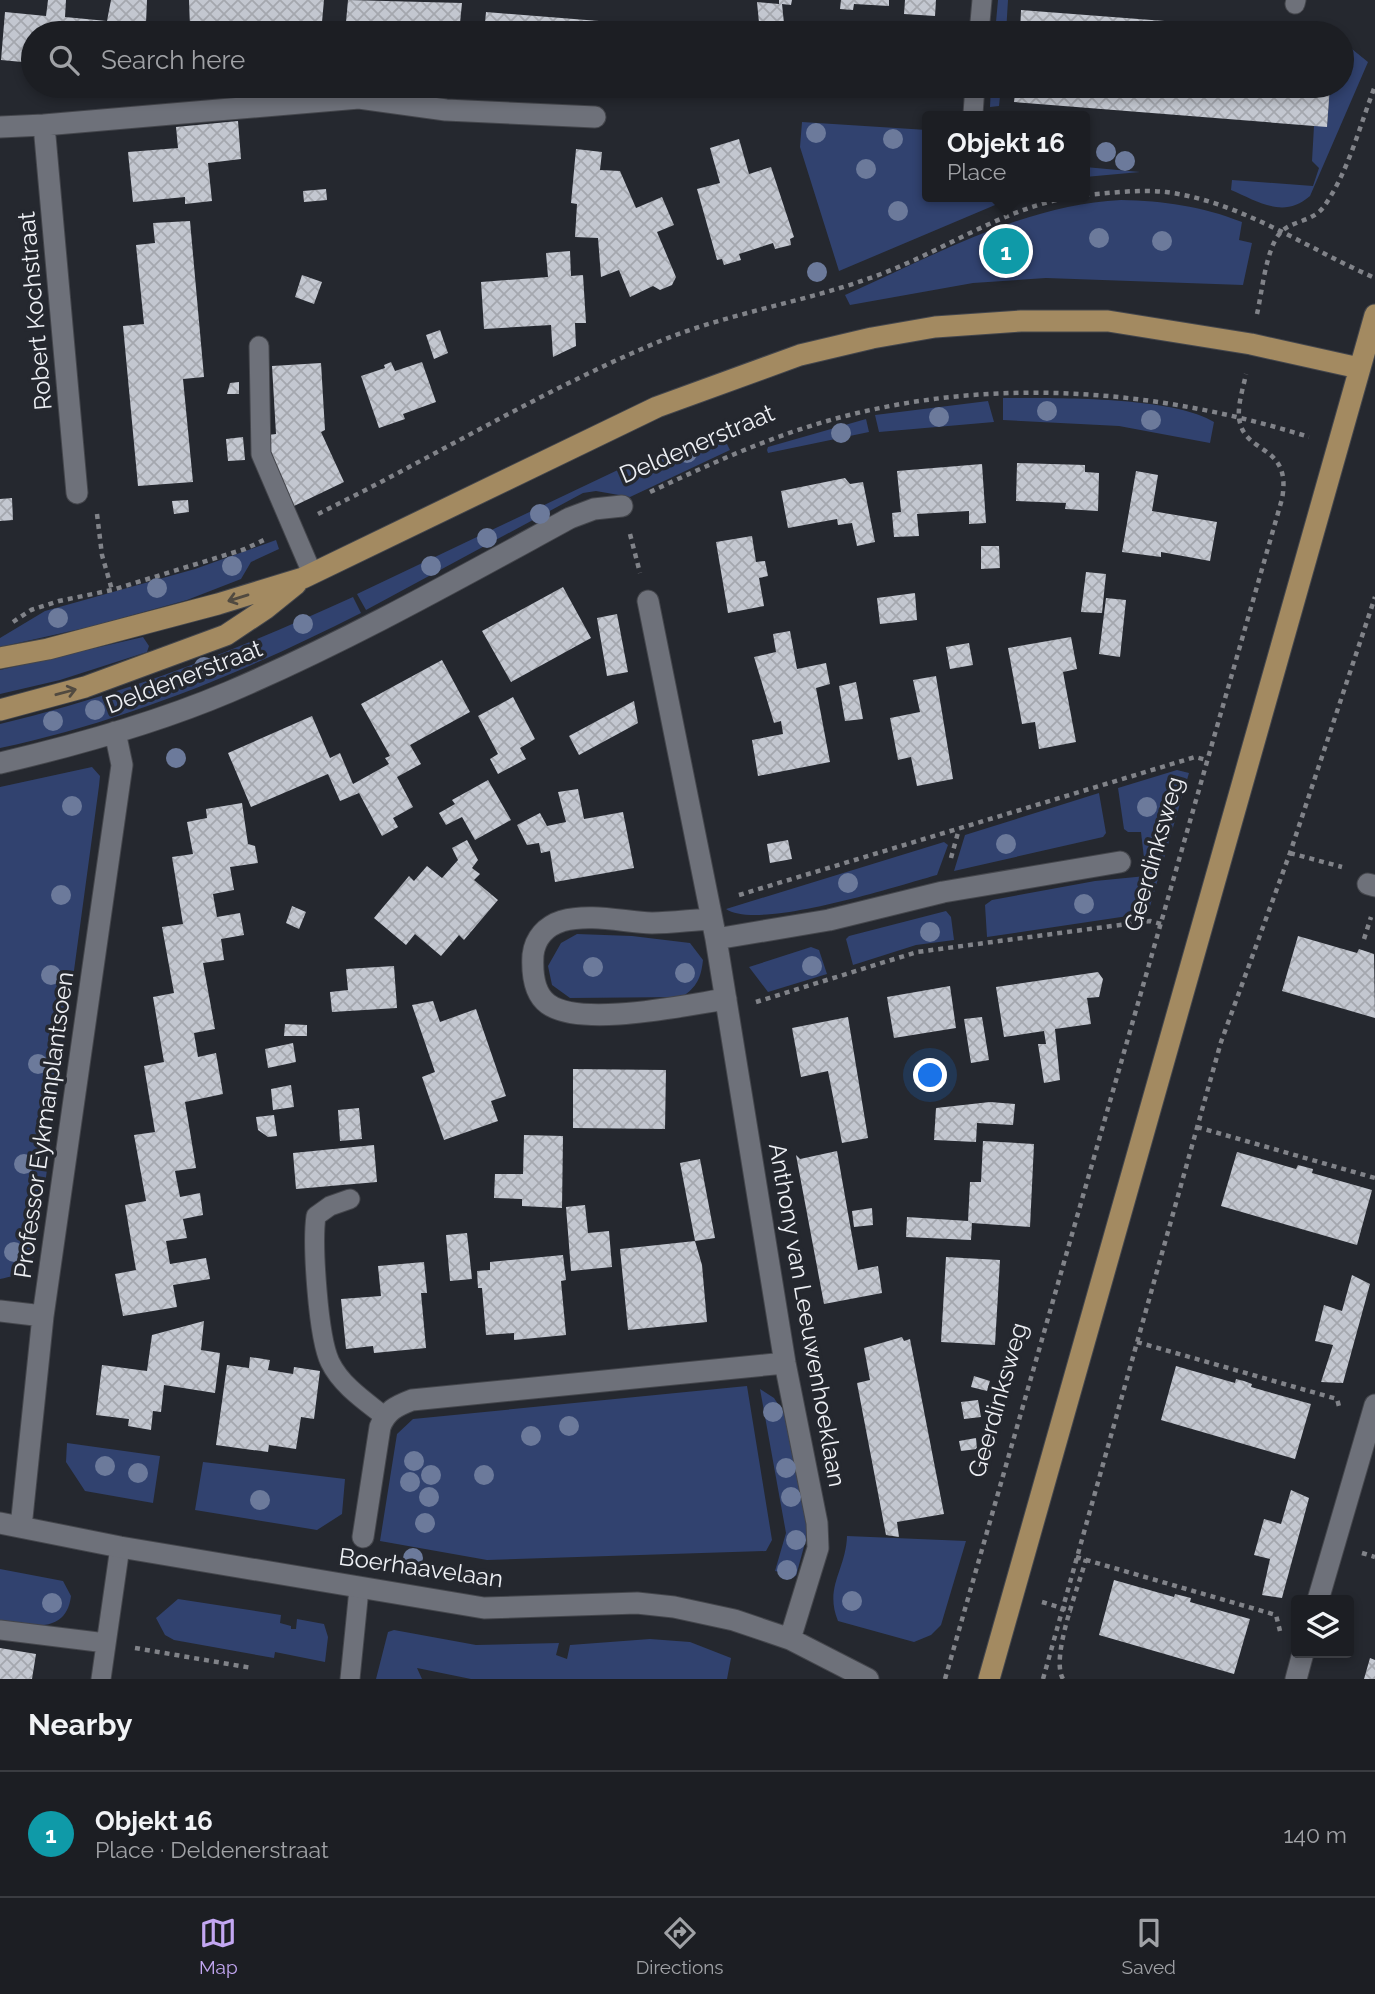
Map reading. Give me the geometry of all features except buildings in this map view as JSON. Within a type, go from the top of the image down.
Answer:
[{"type":"main road","points":[[989,1679],[1375,316]]},
{"type":"main road","name":"Deldenerstraat","points":[[0,658],[73,642],[308,576],[657,407],[800,355],[935,327],[1021,321],[1108,321],[1251,344],[1359,368]]},
{"type":"main road","name":"Deldenerstraat","points":[[0,710],[85,687],[226,635],[308,576]]},
{"type":"street","points":[[0,127],[359,98],[446,110],[595,117]]},
{"type":"street","name":"Robert Kochstraat","points":[[44,125],[77,493]]},
{"type":"street","name":"Deldenerstraat","points":[[0,763],[115,732],[226,693],[359,631],[570,518],[594,509],[622,506]]},
{"type":"street","name":"Anthony van Leeuwenhoeklaan","points":[[648,601],[727,1004],[786,1363],[817,1523],[818,1548],[790,1639]]},
{"type":"street","name":"Professor Eykmanplantsoen","points":[[10,1525],[122,765],[115,732]]},
{"type":"street","points":[[727,1004],[628,1013],[574,1014],[548,1003],[536,988],[532,968],[534,946],[544,930],[562,922],[581,919],[654,923],[829,920],[943,892],[1120,862]]},
{"type":"street","points":[[0,1311],[43,1315]]},
{"type":"street","points":[[384,1416],[396,1406],[412,1399],[786,1363]]},
{"type":"street","points":[[1319,1595],[1375,1405]]},
{"type":"street","name":"Boerhaavelaan","points":[[363,1537],[384,1416]]},
{"type":"street","name":"Boerhaavelaan","points":[[10,1525],[359,1589],[484,1608],[570,1604],[662,1606],[734,1620],[790,1639],[868,1679]]},
{"type":"street","points":[[1296,1679],[1302,1658]]},
{"type":"lane","points":[[980,21],[982,0]]},
{"type":"lane","points":[[259,346],[261,454],[308,576]]},
{"type":"lane","points":[[350,1199],[330,1206],[316,1216],[312,1242],[324,1335],[330,1362],[351,1390],[384,1416]]},
{"type":"lane","points":[[101,1679],[120,1547]]},
{"type":"lane","points":[[350,1679],[359,1589]]},
{"type":"lane","points":[[0,1630],[106,1643]]},
{"type":"path","points":[[1238,415],[1272,245],[1282,231],[1308,221],[1324,207],[1338,183],[1375,86]]},
{"type":"path","points":[[1090,195],[1165,192],[1211,202],[1282,231],[1375,278]]},
{"type":"path","points":[[2,629],[31,610],[112,590],[245,549],[387,480],[593,370],[717,321],[835,292],[898,268],[1040,202]]},
{"type":"path","name":"Deldenerstraat","points":[[622,506],[713,463],[794,432],[929,400],[999,393],[1082,392],[1153,399],[1238,415],[1339,444]]},
{"type":"path","name":"Geerdinksweg","points":[[945,1679],[1208,760],[1284,484],[1280,465],[1241,427],[1238,415]]},
{"type":"path","points":[[77,493],[95,490],[102,555],[112,590]]},
{"type":"path","points":[[622,506],[648,601]]},
{"type":"path","points":[[1043,1679],[1221,1042],[1290,852],[1375,597]]},
{"type":"path","points":[[711,921],[1195,757],[1208,760]]},
{"type":"path","points":[[1290,852],[1371,875],[1372,885]]},
{"type":"path","points":[[1364,939],[1371,915]]},
{"type":"path","points":[[727,1004],[917,952],[1150,921],[1161,924]]},
{"type":"path","points":[[1197,1127],[1375,1178]]},
{"type":"path","points":[[1137,1342],[1337,1399],[1344,1426],[1367,1432]]},
{"type":"path","points":[[1076,1557],[1276,1615],[1283,1642]]},
{"type":"path","points":[[1063,1679],[1058,1671],[1060,1650],[1086,1559]]},
{"type":"path","points":[[106,1643],[252,1668]]},
{"type":"shaded area","points":[[998,0],[1008,0],[1007,21],[996,21]]},
{"type":"shaded area","points":[[1354,51],[1368,62],[1354,94]]},
{"type":"shaded area","points":[[990,98],[1000,98],[999,106],[990,107]]},
{"type":"shaded area","points":[[1329,98],[1352,98],[1310,196],[1300,203],[1271,206],[1231,190],[1232,180],[1313,186],[1319,168],[1312,161],[1314,126],[1327,126]]},
{"type":"shaded area","points":[[802,122],[922,130],[922,202],[1002,202],[839,271],[800,147]]},
{"type":"shaded area","points":[[1090,167],[1140,172],[1090,177]]},
{"type":"shaded area","points":[[1121,200],[1182,205],[1242,222],[1239,240],[1252,243],[1243,285],[1046,278],[973,283],[850,305],[845,295],[945,249],[1014,222],[1049,211]]},
{"type":"shaded area","points":[[1003,398],[1142,403],[1170,407],[1214,422],[1210,443],[1119,426],[1003,420]]},
{"type":"shaded area","points":[[988,401],[994,422],[879,432],[875,415]]},
{"type":"shaded area","points":[[866,419],[869,432],[768,453],[767,450],[768,447]]},
{"type":"shaded area","points":[[707,435],[726,442],[730,450],[630,497],[596,491],[583,493],[366,610],[357,594],[622,468]]},
{"type":"shaded area","points":[[276,540],[279,549],[251,562],[241,579],[187,600],[89,627],[0,647],[0,638],[45,611],[195,569]]},
{"type":"shaded area","points":[[353,597],[361,613],[230,674],[94,724],[0,748],[0,724],[92,699],[180,669]]},
{"type":"shaded area","points":[[143,637],[149,646],[147,652],[60,680],[0,694],[0,670]]},
{"type":"shaded area","points":[[92,767],[100,776],[99,786],[36,1251],[23,1271],[0,1279],[0,787]]},
{"type":"shaded area","points":[[1177,770],[1189,773],[1148,913],[987,937],[985,905],[992,900],[1095,881],[1146,876],[1141,832],[1128,832],[1124,829],[1118,788]]},
{"type":"shaded area","points":[[1099,793],[1106,833],[1103,837],[954,871],[965,835]]},
{"type":"shaded area","points":[[944,842],[948,845],[937,875],[796,911],[767,915],[743,914],[726,909]]},
{"type":"shaded area","points":[[946,911],[951,917],[954,940],[916,945],[853,965],[846,939],[849,936]]},
{"type":"shaded area","points":[[577,934],[632,936],[690,943],[703,960],[699,977],[695,986],[682,997],[570,998],[552,985],[548,966],[561,943]]},
{"type":"shaded area","points":[[811,947],[819,950],[827,974],[768,992],[749,967]]},
{"type":"shaded area","points":[[747,1386],[772,1540],[766,1551],[487,1560],[380,1541],[397,1434],[413,1419]]},
{"type":"shaded area","points":[[760,1389],[774,1398],[785,1415],[807,1522],[806,1539],[796,1576],[775,1571],[786,1533]]},
{"type":"shaded area","points":[[67,1443],[160,1456],[153,1503],[85,1491],[66,1462]]},
{"type":"shaded area","points":[[203,1462],[345,1479],[342,1514],[317,1530],[195,1510]]},
{"type":"shaded area","points":[[847,1536],[966,1541],[941,1625],[931,1635],[914,1642],[838,1621],[834,1609],[834,1588]]},
{"type":"shaded area","points":[[0,1569],[63,1581],[71,1596],[68,1609],[54,1623],[44,1625],[0,1621]]},
{"type":"shaded area","points":[[178,1599],[281,1615],[280,1623],[291,1626],[291,1629],[296,1629],[297,1619],[324,1624],[328,1637],[325,1662],[275,1652],[274,1658],[174,1640],[165,1635],[156,1618]]},
{"type":"shaded area","points":[[394,1630],[476,1645],[559,1643],[556,1655],[567,1659],[570,1645],[650,1639],[690,1642],[731,1658],[727,1679],[471,1679],[417,1668],[422,1679],[376,1679],[388,1632]]},
{"type":"place","name":"Objekt 16","points":[[1006,251]]}]
